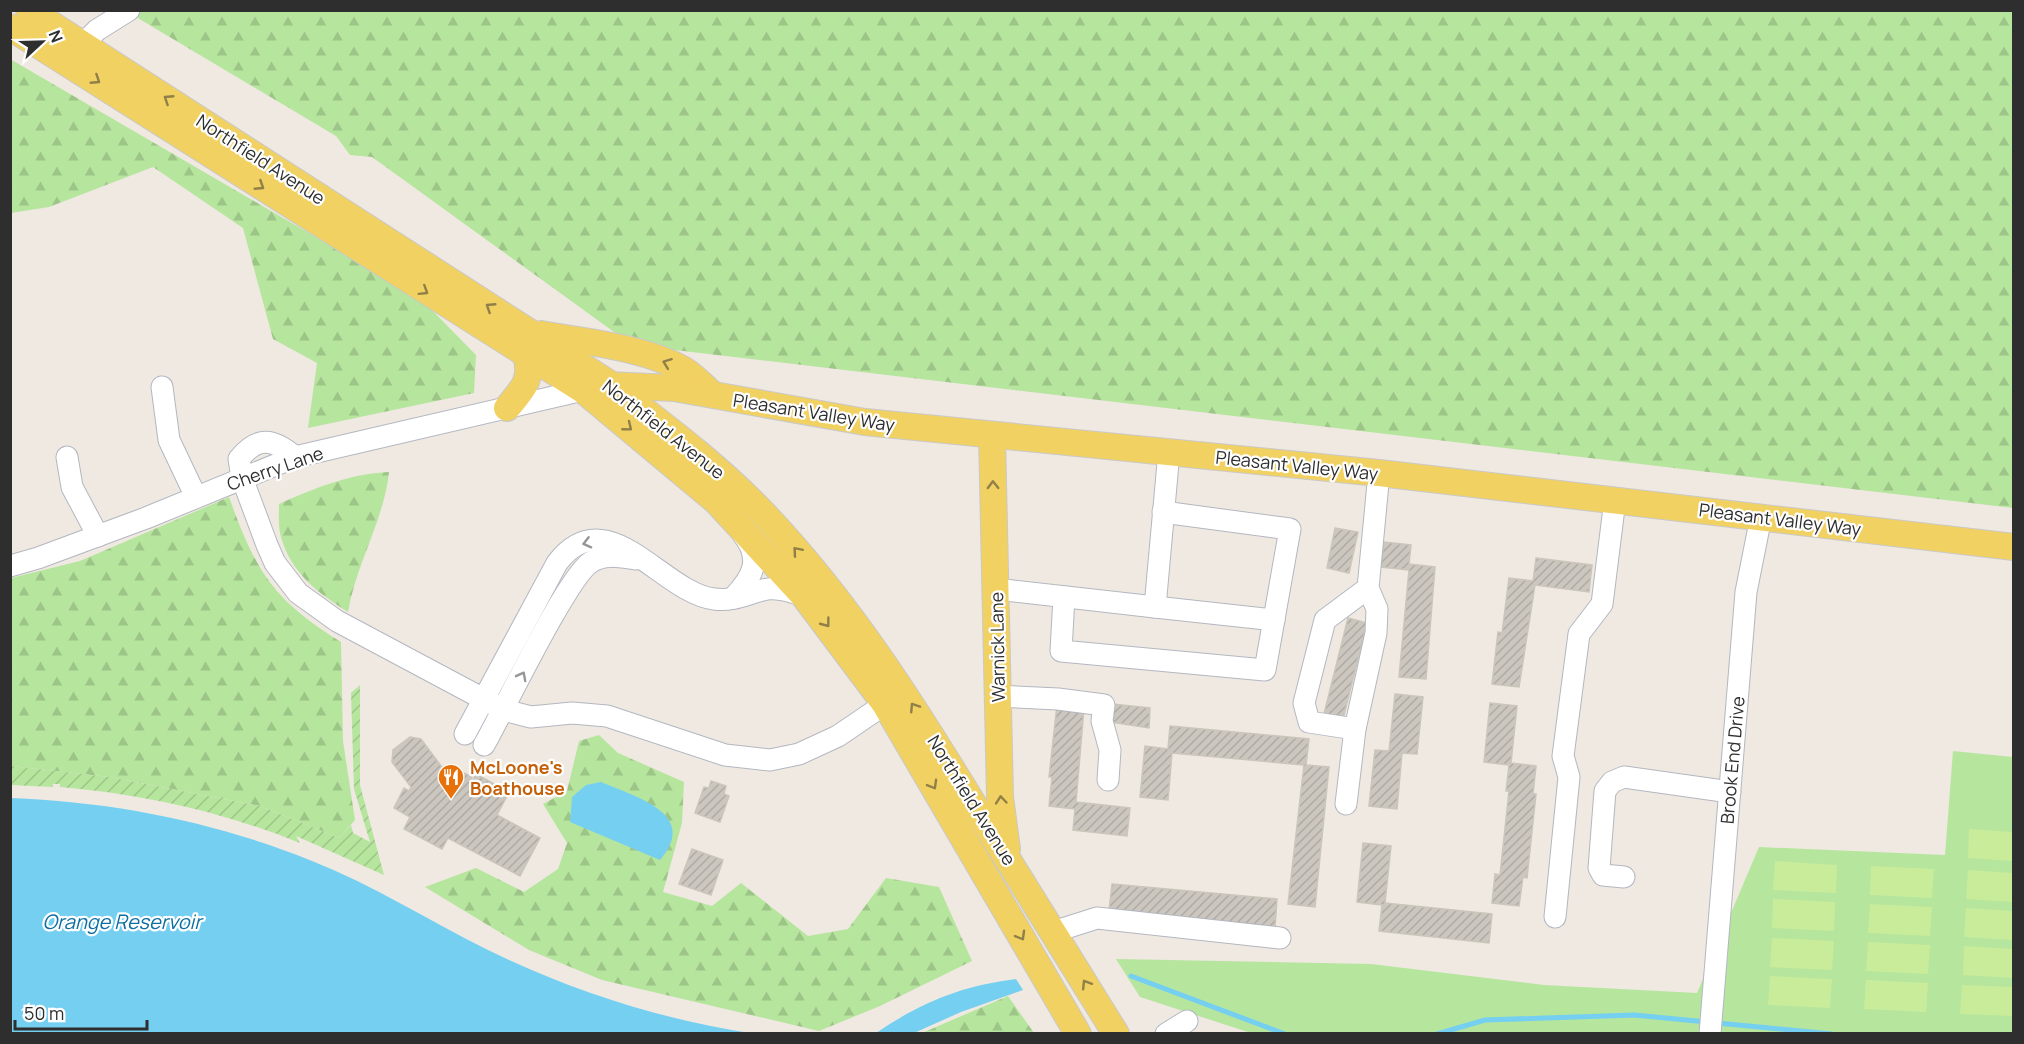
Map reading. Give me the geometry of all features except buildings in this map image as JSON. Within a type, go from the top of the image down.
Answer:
[{"type":"main road","name":"Northfield Avenue","points":[[29,10],[527,343],[716,501],[804,596],[885,704],[1078,1034]]},
{"type":"main road","name":"Northfield Avenue","points":[[10,27],[527,343],[610,384],[701,455],[762,512],[806,561],[838,600],[892,674],[1116,1034]]},
{"type":"main road","points":[[507,408],[524,387],[530,370],[527,343],[630,351],[685,370],[714,396]]},
{"type":"main road","name":"Pleasant Valley Way","points":[[583,390],[610,384],[675,388],[865,423],[1378,472],[2013,547]]},
{"type":"main road","name":"Warnick Lane","points":[[992,436],[1000,796],[1008,858]]},
{"type":"main road","points":[[956,824],[978,811]]},
{"type":"street","points":[[83,44],[97,30],[129,10]]},
{"type":"street","points":[[162,387],[169,440],[196,497]]},
{"type":"street","name":"Cherry Lane","points":[[10,566],[98,536],[296,457],[583,390]]},
{"type":"street","points":[[1155,607],[1168,452]]},
{"type":"street","points":[[67,457],[72,487],[98,536]]},
{"type":"street","points":[[1346,804],[1355,729],[1376,633],[1377,609],[1368,588],[1378,472]]},
{"type":"street","points":[[242,478],[275,562],[298,593],[337,621],[504,710],[531,717],[572,713],[607,716],[725,755],[770,760],[799,754],[838,736],[885,704]]},
{"type":"street","points":[[1555,917],[1569,777],[1563,756],[1579,634],[1602,604],[1615,500]]},
{"type":"street","points":[[716,501],[750,543],[753,568],[750,580],[733,598]]},
{"type":"street","points":[[1064,597],[1061,651],[1264,670],[1290,529],[1163,512]]},
{"type":"street","name":"Brook End Drive","points":[[1710,1034],[1746,592],[1761,517]]},
{"type":"street","points":[[465,734],[557,563],[568,551],[589,541],[608,541],[620,545],[705,597],[748,597],[770,588],[804,596]]},
{"type":"street","points":[[484,745],[559,607],[584,568],[605,557],[640,559]]},
{"type":"street","points":[[1355,729],[1309,722],[1304,703],[1325,620],[1368,588]]},
{"type":"street","points":[[996,589],[1274,620]]},
{"type":"street","points":[[998,696],[1058,699],[1104,705],[1102,721],[1110,750],[1108,780]]},
{"type":"street","points":[[1624,877],[1603,875],[1599,868],[1605,791],[1612,782],[1624,777],[1730,792]]},
{"type":"street","points":[[1053,932],[1097,918],[1280,938]]},
{"type":"street","points":[[1166,1034],[1187,1020]]},
{"type":"green space","points":[[126,11],[2013,11],[2013,508],[632,345],[372,157],[350,155],[336,136]]},
{"type":"green space","points":[[10,59],[419,297],[476,355],[474,393],[308,428],[317,363],[273,339],[243,228],[153,167],[49,207],[11,213]]},
{"type":"green space","points":[[389,472],[382,507],[357,577],[348,612],[307,581],[291,561],[280,533],[279,504],[319,487],[346,479]]},
{"type":"green space","points":[[229,497],[248,545],[270,582],[299,612],[341,642],[343,741],[355,820],[339,838],[260,806],[109,777],[11,766],[11,578],[80,561]]},
{"type":"green space","points":[[360,685],[360,785],[384,875],[296,836],[300,843],[242,822],[182,806],[121,794],[60,787],[60,784],[53,784],[53,787],[11,785],[11,766],[109,777],[260,806],[339,838],[351,825],[353,833],[370,842],[354,789],[351,693]]},
{"type":"green space","points":[[599,735],[618,753],[684,782],[682,823],[663,892],[712,906],[741,883],[808,936],[848,929],[886,878],[939,887],[972,961],[880,1006],[819,1031],[602,980],[529,950],[425,887],[476,868],[524,892],[558,869],[567,843],[543,804],[567,791],[579,741]]},
{"type":"green space","points":[[1953,751],[2013,757],[2013,1033],[1251,1033],[1140,997],[1116,959],[1371,964],[1544,985],[1697,993],[1759,847],[1945,855]]},
{"type":"green space","points":[[1969,829],[2013,832],[2013,861],[1968,858]]},
{"type":"green space","points":[[1775,861],[1837,865],[1836,893],[1773,890]]},
{"type":"green space","points":[[1871,866],[1934,869],[1932,898],[1870,895]]},
{"type":"green space","points":[[1968,870],[2013,873],[2013,902],[1966,899]]},
{"type":"green space","points":[[1773,899],[1835,902],[1834,931],[1772,928]]},
{"type":"green space","points":[[1870,904],[1932,907],[1930,936],[1868,933]]},
{"type":"green space","points":[[1966,908],[2013,911],[2013,940],[1964,937]]},
{"type":"green space","points":[[1772,938],[1834,941],[1832,970],[1770,967]]},
{"type":"green space","points":[[1868,942],[1930,945],[1928,974],[1866,971]]},
{"type":"green space","points":[[1964,946],[2013,949],[2013,978],[1963,975]]},
{"type":"green space","points":[[1770,976],[1832,979],[1830,1008],[1768,1005]]},
{"type":"green space","points":[[1866,980],[1928,983],[1926,1012],[1864,1009]]},
{"type":"green space","points":[[1962,985],[2013,987],[2013,1016],[1960,1014]]},
{"type":"green space","points":[[1008,996],[1034,1033],[922,1033]]},
{"type":"water","points":[[601,782],[646,801],[659,809],[668,819],[673,831],[670,844],[660,860],[570,822],[572,797],[586,785]]},
{"type":"water","name":"Orange Reservoir","points":[[11,798],[126,809],[239,835],[335,870],[486,949],[582,990],[682,1020],[750,1033],[11,1033]]},
{"type":"water","points":[[1016,979],[1023,990],[961,1012],[914,1033],[876,1033],[910,1012],[943,997],[977,986]]},
{"type":"waterway","points":[[1131,976],[1285,1034]]},
{"type":"waterway","points":[[1437,1034],[1485,1020],[1634,1015],[1707,1022]]},
{"type":"waterway","points":[[1717,1023],[1832,1034]]},
{"type":"place","name":"McLoone's Boathouse","points":[[451,800]]}]
